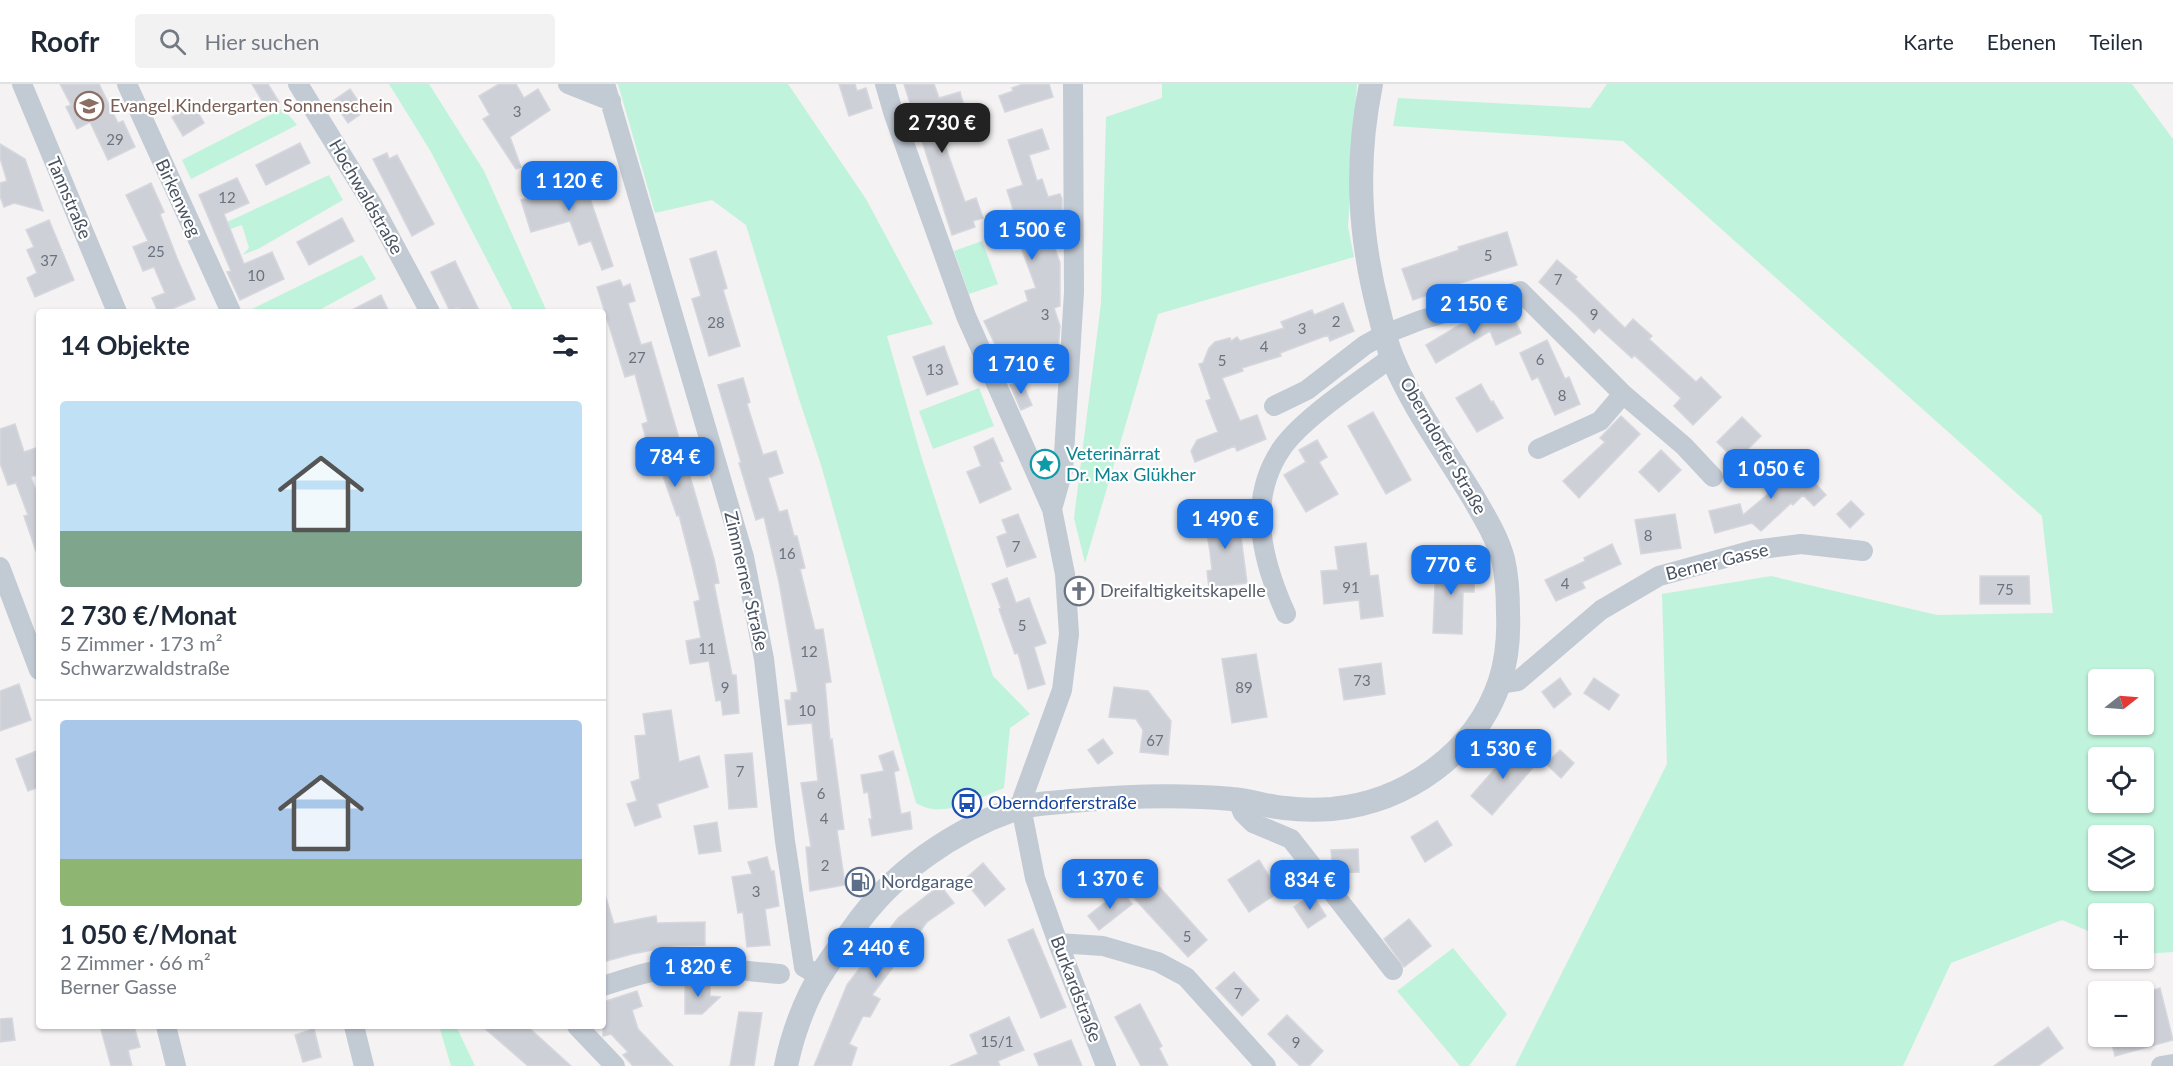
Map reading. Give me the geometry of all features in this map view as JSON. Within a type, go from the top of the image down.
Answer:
[{"type":"street","name":"Tannstraße","points":[[22,84],[116,309]]},
{"type":"street","name":"Birkenweg","points":[[127,84],[230,309]]},
{"type":"street","name":"Hochwaldstraße","points":[[298,84],[372,204],[428,309]]},
{"type":"street","points":[[568,84],[608,92]]},
{"type":"street","points":[[885,84],[966,316],[1052,509],[1065,574],[1069,634],[1062,690],[1023,797],[1022,807]]},
{"type":"street","points":[[1052,509],[1063,470],[1074,292],[1072,84]]},
{"type":"street","name":"Oberndorfer Straße","points":[[786,1066],[791,1041],[820,976],[870,904],[915,863],[963,832],[1022,807],[1112,797],[1168,795],[1237,799],[1285,808],[1331,809],[1370,802],[1421,781],[1449,759],[1481,720],[1499,684],[1509,635],[1508,597],[1503,558],[1487,520],[1430,428],[1392,357],[1385,334],[1364,239],[1360,193],[1362,138],[1371,84]]},
{"type":"street","name":"Zimmerner Straße","points":[[608,92],[744,557],[763,647],[785,842],[804,967],[820,976]]},
{"type":"street","points":[[1274,406],[1307,390],[1365,345],[1385,334],[1421,320],[1520,291],[1623,394],[1683,446],[1713,477]]},
{"type":"street","name":"Oberndorfer Straße","points":[[1286,614],[1272,582],[1263,540],[1260,502],[1269,469],[1283,446],[1312,417],[1392,357]]},
{"type":"street","points":[[1538,449],[1600,420],[1623,394]]},
{"type":"street","name":"Berner Gasse","points":[[1499,684],[1518,681],[1601,610],[1659,576],[1754,550],[1801,544],[1863,551]]},
{"type":"street","points":[[0,567],[36,662]]},
{"type":"street","points":[[1237,799],[1243,813],[1253,823],[1291,839],[1393,969]]},
{"type":"street","name":"Burkardstraße","points":[[1022,807],[1035,878],[1106,1066]]},
{"type":"street","points":[[1058,943],[1103,946],[1158,962],[1186,978],[1266,1066]]},
{"type":"street","points":[[606,985],[633,976],[668,969],[780,974]]},
{"type":"street","points":[[167,1029],[176,1066]]},
{"type":"street","points":[[355,1029],[364,1066]]},
{"type":"street","points":[[580,1029],[615,1066]]},
{"type":"street","points":[[2161,1066],[2173,1064]]},
{"type":"green space","points":[[389,84],[429,84],[484,171],[546,309],[512,309],[431,152]]},
{"type":"green space","points":[[618,84],[788,84],[866,199],[933,324],[887,336],[922,459],[993,676],[1030,714],[1010,728],[1004,788],[960,806],[949,808],[926,808],[916,803],[821,465],[746,225],[712,200],[655,213]]},
{"type":"green space","points":[[1162,84],[1357,84],[1348,227],[1354,257],[1158,314],[1085,563],[1074,518],[1101,303],[1106,117],[1162,98]]},
{"type":"green space","points":[[1607,84],[2132,84],[2173,139],[2173,952],[2154,953],[2154,903],[2088,903],[2088,931],[2062,920],[1951,963],[1903,1066],[1515,1066],[1667,764],[1662,594],[1771,576],[1937,615],[2053,613],[2042,516],[1623,141],[1393,126],[1398,98],[1590,108]]},
{"type":"green space","points":[[283,108],[297,125],[191,179],[182,160]]},
{"type":"green space","points":[[329,175],[343,200],[258,249],[242,255],[249,248],[242,225],[216,234],[214,228]]},
{"type":"green space","points":[[982,241],[998,284],[969,294],[954,251]]},
{"type":"green space","points":[[362,255],[376,279],[321,309],[252,309]]},
{"type":"green space","points":[[979,388],[994,426],[933,449],[919,411]]},
{"type":"green space","points":[[1453,948],[1507,1014],[1469,1066],[1460,1066],[1397,991]]},
{"type":"green space","points":[[440,1029],[457,1029],[475,1066],[451,1066]]},
{"type":"building","points":[[60,84],[99,84],[118,123],[123,121],[135,147],[108,160],[90,122],[77,129],[66,107],[71,105]]},
{"type":"building","points":[[252,84],[268,84],[279,102],[267,109]]},
{"type":"building","points":[[499,84],[516,84],[524,98],[538,89],[550,110],[510,137],[521,167],[516,169],[483,119],[490,115],[479,96]]},
{"type":"building","points":[[839,84],[855,84],[857,91],[866,88],[872,108],[849,116]]},
{"type":"building","points":[[904,84],[934,84],[939,98],[960,92],[964,106],[937,114],[944,137],[942,137],[965,202],[976,198],[983,218],[973,221],[975,227],[952,235]]},
{"type":"building","points":[[1023,84],[1049,84],[1053,97],[1005,112],[999,96]]},
{"type":"building","points":[[350,89],[365,111],[348,123],[333,101]]},
{"type":"building","points":[[194,105],[204,123],[183,136],[172,117]]},
{"type":"building","points":[[1042,129],[1049,149],[1029,155],[1037,181],[1042,179],[1048,197],[1060,194],[1062,199],[1062,212],[1044,217],[1060,263],[1060,306],[1054,308],[1060,326],[1058,350],[1035,348],[1004,363],[984,321],[1028,301],[1025,291],[1036,288],[1018,239],[1022,238],[1007,190],[1023,185],[1008,140]]},
{"type":"building","points":[[300,143],[310,163],[266,185],[256,165]]},
{"type":"building","points":[[0,144],[25,159],[43,211],[14,203],[4,207],[0,196],[0,183],[7,181],[0,158]]},
{"type":"building","points":[[387,153],[389,159],[397,155],[434,224],[412,236],[373,159]]},
{"type":"building","points":[[579,166],[613,266],[602,270],[591,241],[579,245],[570,221],[531,232],[521,200],[561,186],[558,174]]},
{"type":"building","points":[[237,178],[249,203],[224,214],[244,264],[272,252],[284,279],[240,300],[227,272],[231,271],[199,195]]},
{"type":"building","points":[[151,183],[164,212],[160,214],[195,299],[172,309],[157,309],[152,298],[165,293],[154,267],[143,271],[133,247],[148,241],[126,195]]},
{"type":"building","points":[[342,218],[354,241],[309,265],[297,242]]},
{"type":"building","points":[[49,220],[74,280],[35,297],[27,278],[37,273],[27,250],[34,247],[26,230]]},
{"type":"building","points":[[1507,232],[1517,265],[1413,300],[1402,269],[1459,250],[1458,247]]},
{"type":"building","points":[[716,251],[727,288],[723,290],[740,346],[709,356],[692,299],[701,296],[690,259]]},
{"type":"building","points":[[1557,260],[1577,277],[1575,279],[1625,328],[1633,319],[1652,336],[1649,339],[1696,382],[1701,377],[1721,397],[1693,425],[1674,406],[1681,398],[1634,355],[1632,358],[1599,328],[1594,333],[1539,282]]},
{"type":"building","points":[[455,261],[479,309],[459,309],[458,307],[449,309],[431,272]]},
{"type":"building","points":[[620,280],[623,287],[630,284],[635,301],[628,303],[641,345],[651,342],[714,559],[719,583],[714,584],[732,675],[736,675],[739,713],[723,715],[721,700],[716,701],[709,661],[690,664],[686,641],[701,638],[694,602],[700,600],[692,566],[679,515],[677,516],[654,444],[648,446],[642,424],[648,422],[635,374],[625,377],[606,316],[606,309],[604,309],[597,287]]},
{"type":"building","points":[[381,295],[388,309],[354,309]]},
{"type":"building","points":[[1343,303],[1354,331],[1330,341],[1328,335],[1222,378],[1240,421],[1257,415],[1266,439],[1237,451],[1235,446],[1195,462],[1191,451],[1197,440],[1218,432],[1206,401],[1211,399],[1199,364],[1203,363],[1209,348],[1215,342],[1230,338],[1231,341],[1237,337],[1240,341],[1284,328],[1281,322],[1312,310],[1314,315]]},
{"type":"building","points":[[1509,308],[1521,333],[1496,345],[1490,331],[1436,363],[1426,345],[1466,321],[1469,327]]},
{"type":"building","points":[[1547,340],[1565,379],[1569,377],[1580,404],[1555,415],[1538,377],[1532,380],[1520,353]]},
{"type":"building","points":[[944,346],[958,384],[927,395],[913,357]]},
{"type":"building","points":[[743,378],[750,402],[747,404],[763,455],[776,451],[783,473],[768,478],[779,512],[787,510],[794,536],[797,536],[805,568],[800,569],[815,630],[823,629],[831,682],[825,683],[830,740],[832,739],[844,829],[837,830],[845,885],[810,891],[806,847],[811,847],[801,783],[818,781],[812,723],[788,725],[785,700],[791,700],[791,693],[798,692],[779,582],[764,517],[756,520],[718,385]]},
{"type":"building","points":[[1021,380],[1032,405],[1021,410],[1010,385]]},
{"type":"building","points":[[1481,384],[1503,418],[1477,432],[1456,398]]},
{"type":"building","points":[[1373,412],[1411,480],[1386,494],[1348,426]]},
{"type":"building","points":[[1621,416],[1640,434],[1579,498],[1563,481],[1605,442],[1600,438]]},
{"type":"building","points":[[1742,417],[1761,436],[1736,461],[1717,442]]},
{"type":"building","points":[[15,424],[24,452],[36,448],[36,475],[31,477],[36,490],[36,551],[24,516],[28,515],[16,483],[8,485],[0,463],[0,429]]},
{"type":"building","points":[[993,438],[1003,461],[999,462],[1011,489],[980,503],[967,472],[981,466],[974,447]]},
{"type":"building","points":[[1317,440],[1327,457],[1319,462],[1338,494],[1306,512],[1284,475],[1306,462],[1299,450]]},
{"type":"building","points":[[1661,450],[1681,470],[1659,492],[1639,472]]},
{"type":"building","points":[[1789,455],[1826,495],[1814,506],[1803,495],[1761,531],[1752,523],[1715,533],[1709,511],[1740,504],[1743,515],[1784,481],[1774,470]]},
{"type":"building","points":[[1851,501],[1864,514],[1850,528],[1837,514]]},
{"type":"building","points":[[1238,513],[1247,583],[1209,588],[1207,571],[1212,570],[1210,552],[1207,534],[1202,534],[1199,518]]},
{"type":"building","points":[[1018,514],[1036,557],[1007,567],[997,537],[1007,533],[1002,520]]},
{"type":"building","points":[[1675,514],[1681,548],[1641,554],[1635,520]]},
{"type":"building","points":[[1366,543],[1370,576],[1378,575],[1383,616],[1361,619],[1359,600],[1324,604],[1321,571],[1338,570],[1335,547]]},
{"type":"building","points":[[1612,544],[1621,564],[1582,582],[1585,588],[1556,601],[1545,580],[1585,561],[1584,558]]},
{"type":"building","points":[[1436,563],[1475,565],[1474,592],[1463,592],[1462,634],[1433,633]]},
{"type":"building","points":[[1980,576],[2029,576],[2030,604],[1980,604]]},
{"type":"building","points":[[1007,578],[1016,603],[1029,598],[1046,643],[1034,647],[1045,684],[1028,689],[1018,653],[1015,654],[992,584]]},
{"type":"building","points":[[1256,654],[1267,717],[1232,723],[1222,659]]},
{"type":"building","points":[[1381,663],[1385,694],[1344,700],[1339,669]]},
{"type":"building","points":[[1560,678],[1571,694],[1554,708],[1542,692]]},
{"type":"building","points":[[1594,678],[1619,695],[1609,710],[1584,693]]},
{"type":"building","points":[[19,684],[31,720],[0,731],[0,691]]},
{"type":"building","points":[[1114,687],[1148,691],[1171,721],[1168,755],[1140,752],[1143,730],[1136,719],[1109,717]]},
{"type":"building","points":[[671,710],[679,762],[699,756],[708,787],[657,804],[661,817],[635,826],[627,804],[637,801],[631,782],[640,779],[635,736],[646,735],[643,714]]},
{"type":"building","points":[[1103,739],[1113,753],[1098,764],[1088,750]]},
{"type":"building","points":[[1515,746],[1536,764],[1492,815],[1471,796]]},
{"type":"building","points":[[1560,750],[1574,763],[1561,778],[1546,764]]},
{"type":"building","points":[[36,751],[36,788],[28,791],[16,759]]},
{"type":"building","points":[[893,751],[899,770],[894,772],[901,814],[910,812],[912,829],[872,836],[868,792],[864,793],[861,775],[884,771],[879,756]]},
{"type":"building","points":[[752,753],[757,807],[729,809],[725,755]]},
{"type":"building","points":[[1437,821],[1452,845],[1425,862],[1411,837]]},
{"type":"building","points":[[717,822],[721,851],[699,854],[694,826]]},
{"type":"building","points":[[1358,849],[1359,872],[1333,873],[1331,850]]},
{"type":"building","points":[[767,857],[771,871],[774,871],[779,906],[765,909],[770,945],[747,947],[743,912],[738,913],[732,877],[752,874],[748,862]]},
{"type":"building","points":[[1259,860],[1279,892],[1249,912],[1228,880]]},
{"type":"building","points":[[983,863],[1005,889],[985,906],[964,880]]},
{"type":"building","points":[[1155,882],[1207,940],[1188,957],[1135,899]]},
{"type":"building","points":[[940,885],[954,903],[927,922],[872,995],[880,999],[870,1017],[863,1016],[849,1044],[857,1048],[851,1066],[814,1066],[847,985],[898,918]]},
{"type":"building","points":[[1121,890],[1132,904],[1099,930],[1088,916]]},
{"type":"building","points":[[1312,894],[1326,916],[1308,928],[1294,907]]},
{"type":"building","points":[[606,898],[614,924],[656,916],[657,923],[705,922],[705,945],[674,946],[606,961]]},
{"type":"building","points":[[1409,919],[1431,946],[1404,967],[1384,939]]},
{"type":"building","points":[[1033,929],[1066,1007],[1041,1018],[1008,940]]},
{"type":"building","points":[[1234,972],[1259,1000],[1242,1016],[1216,988]]},
{"type":"building","points":[[685,983],[710,983],[710,996],[720,997],[702,1014],[685,1014]]},
{"type":"building","points":[[2160,988],[2173,1040],[2154,1045],[2154,990]]},
{"type":"building","points":[[637,991],[642,1006],[632,1010],[638,1029],[673,1066],[633,1066],[623,1055],[628,1052],[611,1034],[603,1036],[603,1029],[606,1029],[606,1001]]},
{"type":"building","points":[[1140,1004],[1162,1046],[1159,1048],[1168,1066],[1141,1066],[1115,1017]]},
{"type":"building","points":[[739,1012],[762,1013],[754,1066],[730,1066]]},
{"type":"building","points":[[1287,1015],[1323,1051],[1309,1066],[1300,1066],[1268,1034]]},
{"type":"building","points":[[1009,1017],[1024,1050],[998,1061],[1000,1066],[950,1066],[978,1054],[970,1035]]},
{"type":"building","points":[[12,1018],[15,1040],[0,1042],[0,1019]]},
{"type":"building","points":[[2048,1027],[2063,1048],[2038,1066],[1994,1066]]},
{"type":"building","points":[[101,1029],[135,1029],[140,1047],[128,1050],[132,1066],[111,1066]]},
{"type":"building","points":[[314,1029],[321,1057],[303,1062],[295,1035]]},
{"type":"building","points":[[485,1029],[530,1029],[571,1066],[528,1066]]},
{"type":"building","points":[[1071,1040],[1082,1066],[1039,1066],[1034,1054]]},
{"type":"building","points":[[2113,1047],[2148,1047],[2115,1056]]},
{"type":"place","name":"Evangel.Kindergarten Sonnenschein","points":[[89,106]]},
{"type":"place","name":"Veterinärrat Dr. Max Glükher","points":[[1045,464]]},
{"type":"place","name":"Dreifaltigkeitskapelle","points":[[1079,591]]},
{"type":"place","name":"Oberndorferstraße","points":[[967,803]]},
{"type":"place","name":"Nordgarage","points":[[860,882]]}]
